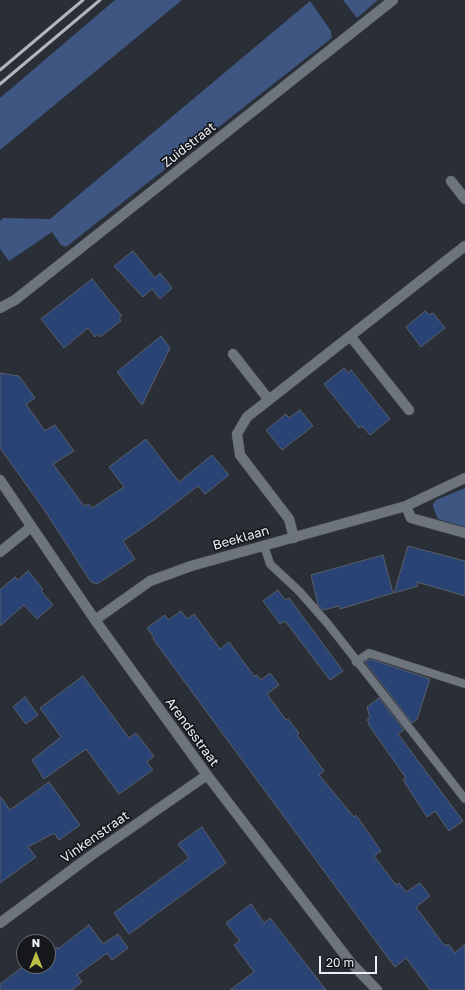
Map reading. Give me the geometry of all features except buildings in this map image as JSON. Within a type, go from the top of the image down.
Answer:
[{"type":"street","name":"Zuidstraat","points":[[0,308],[21,295],[393,0]]},
{"type":"street","points":[[451,181],[465,199]]},
{"type":"street","points":[[294,538],[289,519],[240,455],[237,434],[247,417],[351,337],[465,246]]},
{"type":"street","points":[[351,337],[409,410]]},
{"type":"street","points":[[233,354],[269,400]]},
{"type":"street","name":"Beeklaan","points":[[95,620],[150,581],[191,566],[406,506],[465,478]]},
{"type":"street","name":"Arendsstraat","points":[[0,480],[95,620],[207,775],[351,963],[376,990]]},
{"type":"street","points":[[406,506],[411,518],[465,533]]},
{"type":"street","points":[[0,552],[31,527]]},
{"type":"street","name":"Vinkenstraat","points":[[0,923],[89,857],[207,775]]},
{"type":"lane","points":[[264,545],[270,564],[299,591],[328,624],[356,662],[465,799]]},
{"type":"lane","points":[[356,662],[369,653],[465,684]]},
{"type":"shaded area","points":[[115,0],[182,0],[0,150],[0,98]]},
{"type":"shaded area","points":[[343,0],[378,0],[357,18]]},
{"type":"shaded area","points":[[310,1],[331,31],[332,37],[328,41],[66,247],[61,245],[52,232],[9,261],[0,249],[0,221],[3,218],[50,219]]},
{"type":"shaded area","points":[[465,488],[465,527],[438,519],[433,507],[436,500]]},
{"type":"railway","points":[[0,70],[83,0]]},
{"type":"railway","points":[[0,84],[100,0]]}]
